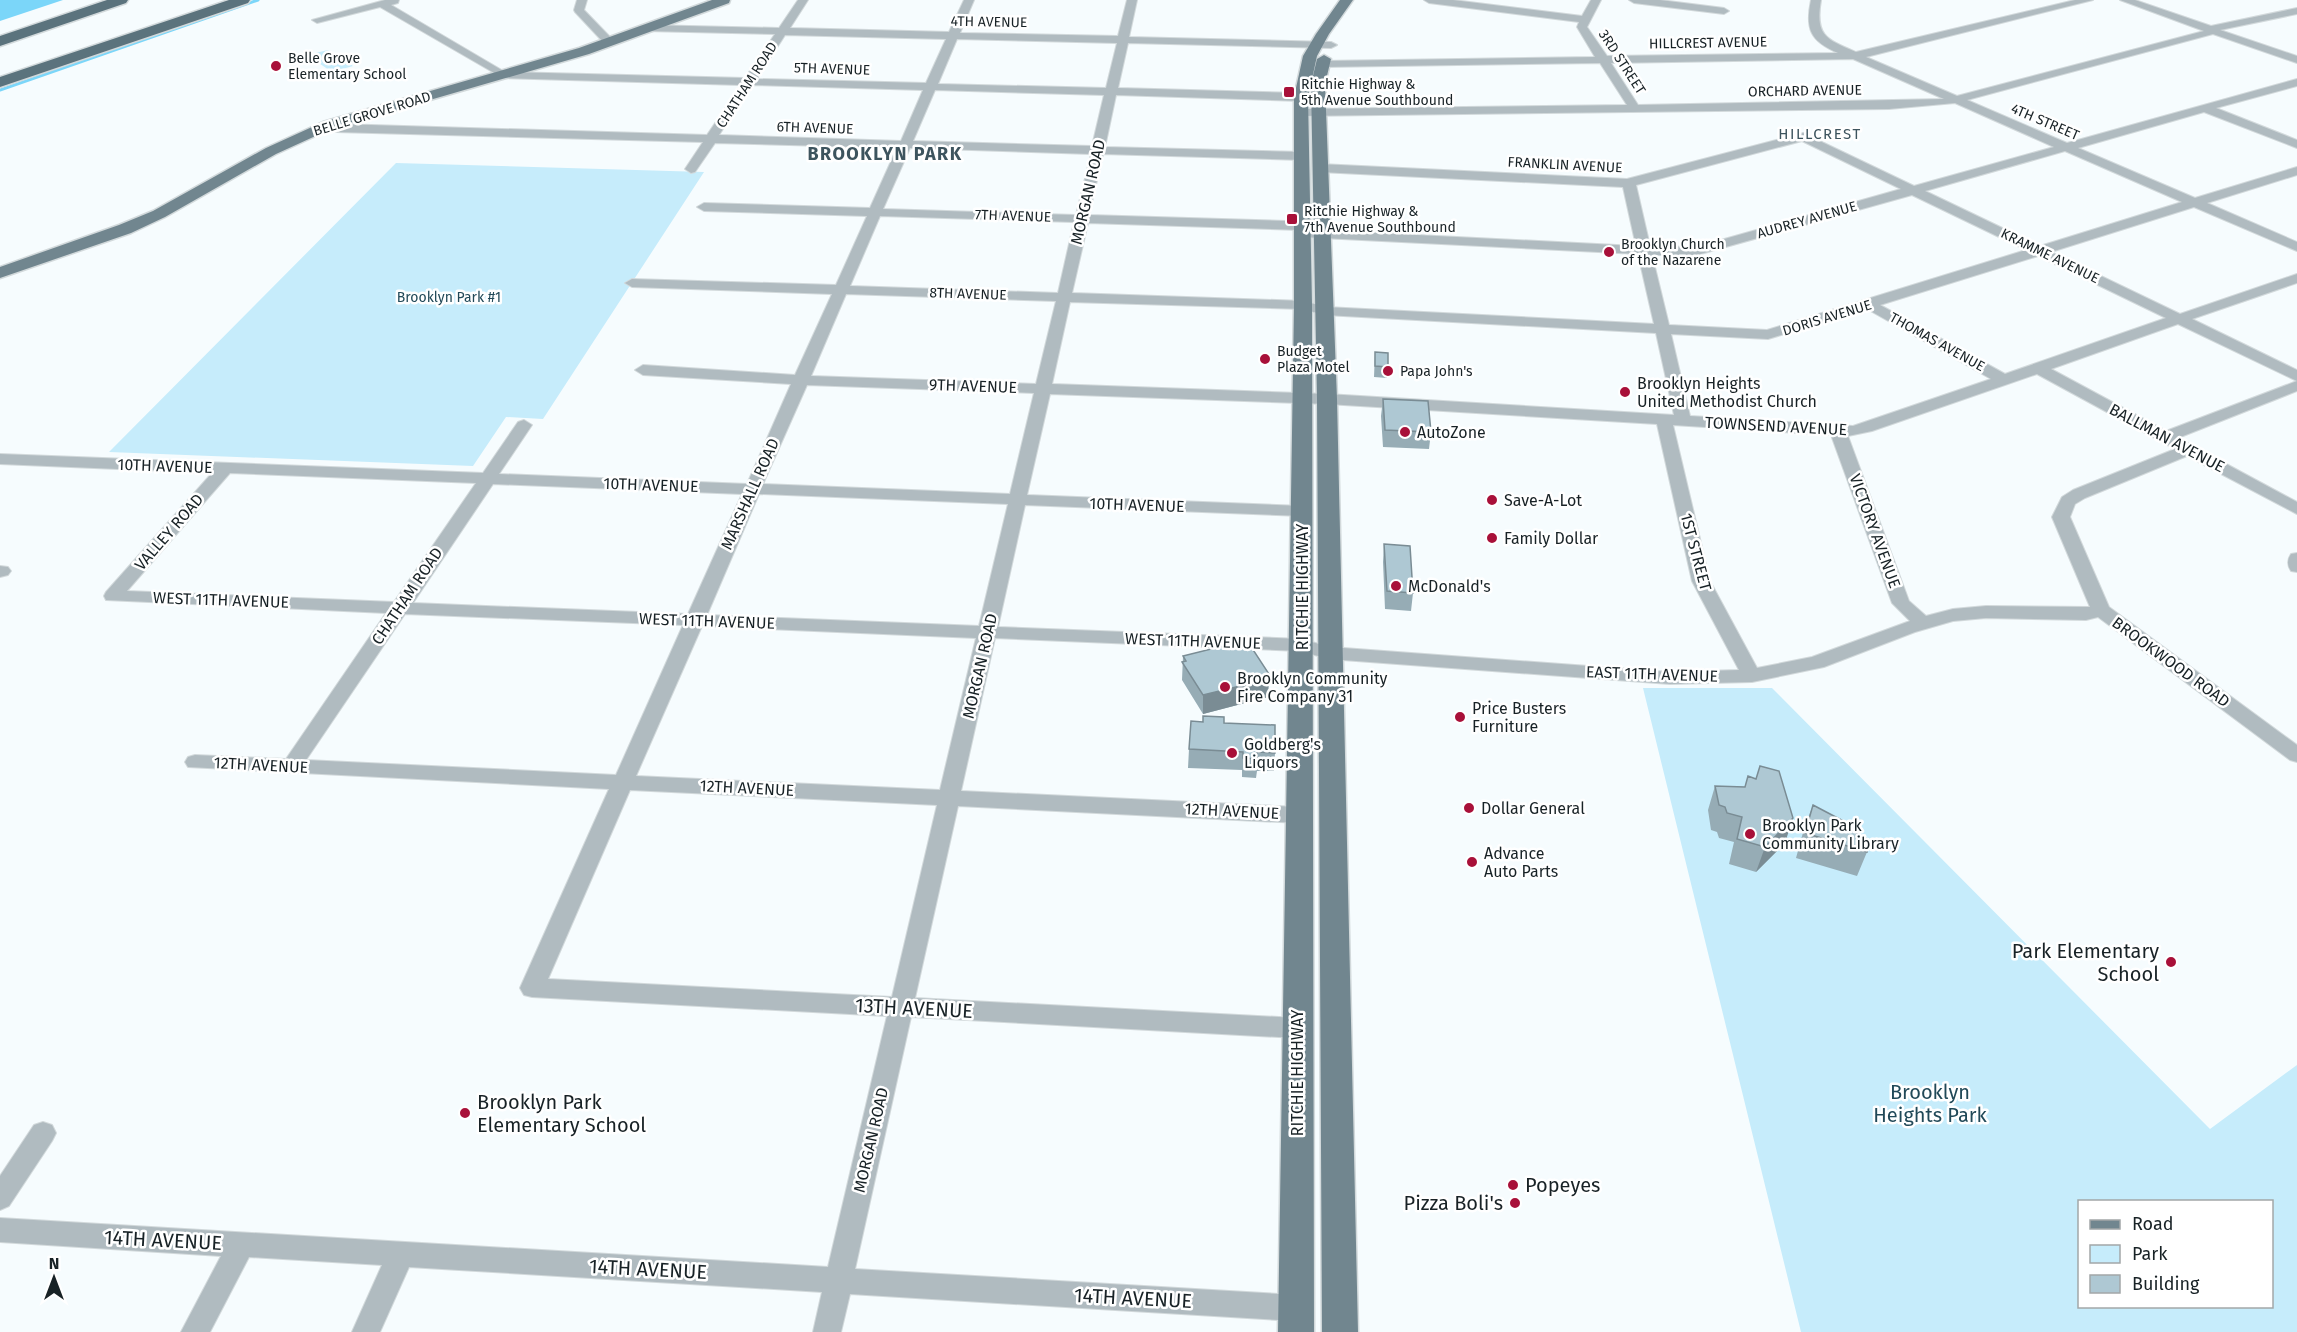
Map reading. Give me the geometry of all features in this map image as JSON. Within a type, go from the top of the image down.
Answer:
[{"type":"highway","points":[[0,41],[121,0]]},
{"type":"highway","points":[[44,51],[219,0]]},
{"type":"highway","points":[[0,67],[117,36],[236,0]]},
{"type":"highway","points":[[0,82],[243,0]]},
{"type":"main road","name":"BELLE GROVE ROAD","points":[[0,273],[125,229],[180,202],[271,151],[328,125],[609,42],[723,0]]},
{"type":"main road","name":"RITCHIE HIGHWAY","points":[[1340,1332],[1315,650],[1302,511],[1304,305],[1301,97],[1302,78],[1314,45],[1353,4]]},
{"type":"main road","name":"RITCHIE HIGHWAY","points":[[1296,1320],[1299,815],[1315,650],[1327,399],[1318,84],[1322,64],[1353,4]]},
{"type":"street","points":[[317,20],[400,0]]},
{"type":"street","points":[[582,0],[579,10],[609,42]]},
{"type":"street","name":"CHATHAM ROAD","points":[[691,169],[803,0]]},
{"type":"street","name":"MARSHALL ROAD","points":[[531,988],[969,0]]},
{"type":"street","name":"MORGAN ROAD","points":[[827,1332],[1132,0]]},
{"type":"street","points":[[1430,0],[1585,20]]},
{"type":"street","name":"3RD STREET","points":[[1596,0],[1582,27],[1635,109]]},
{"type":"street","points":[[1634,0],[1724,11]]},
{"type":"street","name":"4TH STREET","points":[[1816,0],[1811,25],[1813,31],[1825,41],[1854,56],[2297,247]]},
{"type":"street","name":"HILLCREST AVENUE","points":[[1322,64],[1854,56],[2088,0]]},
{"type":"street","points":[[2125,0],[2297,60]]},
{"type":"street","name":"5TH AVENUE","points":[[382,4],[503,75],[1301,97]]},
{"type":"street","name":"ORCHARD AVENUE","points":[[1301,113],[1889,105],[1955,99],[2207,33],[2259,17],[2297,11]]},
{"type":"street","name":"4TH AVENUE","points":[[646,28],[1331,45]]},
{"type":"street","name":"AUDREY AVENUE","points":[[1302,229],[1680,252],[1705,249],[2297,82]]},
{"type":"street","points":[[2204,108],[2297,144]]},
{"type":"street","name":"6TH AVENUE","points":[[328,125],[336,128],[711,140],[1302,156]]},
{"type":"street","name":"FRANKLIN AVENUE","points":[[1320,168],[1629,183],[1639,178],[1803,137]]},
{"type":"street","name":"KRAMME AVENUE","points":[[1803,137],[2297,376]]},
{"type":"street","name":"DORIS AVENUE","points":[[1304,305],[1325,311],[1768,335],[2297,171]]},
{"type":"street","points":[[1629,183],[1683,420]]},
{"type":"street","name":"7TH AVENUE","points":[[704,207],[1083,218],[1302,229]]},
{"type":"street","name":"TOWNSEND AVENUE","points":[[1303,398],[1838,430],[1866,428],[2297,278]]},
{"type":"street","name":"8TH AVENUE","points":[[632,283],[1304,305]]},
{"type":"street","name":"THOMAS AVENUE","points":[[1870,305],[2004,380]]},
{"type":"street","name":"BALLMAN AVENUE","points":[[2038,368],[2297,509]]},
{"type":"street","name":"9TH AVENUE","points":[[643,370],[801,379],[1303,398]]},
{"type":"street","points":[[2165,437],[2297,386]]},
{"type":"street","name":"1ST STREET","points":[[1664,419],[1701,581],[1752,676]]},
{"type":"street","name":"CHATHAM ROAD","points":[[291,767],[524,425]]},
{"type":"street","name":"VICTORY AVENUE","points":[[1838,430],[1901,603],[1923,623]]},
{"type":"street","name":"BROOKWOOD ROAD","points":[[2188,450],[2079,494],[2068,501],[2063,508],[2061,518],[2101,610],[2297,755]]},
{"type":"street","name":"10TH AVENUE","points":[[0,459],[1302,511]]},
{"type":"street","name":"VALLEY ROAD","points":[[113,596],[225,468]]},
{"type":"street","points":[[2297,558],[2297,567]]},
{"type":"street","name":"WEST 11TH AVENUE","points":[[113,596],[987,632],[1315,650]]},
{"type":"street","name":"EAST 11TH AVENUE","points":[[1315,650],[1670,678],[1752,676],[1836,656],[1923,623],[1971,613],[2068,615],[2101,610]]},
{"type":"street","name":"12TH AVENUE","points":[[195,762],[1299,815]]},
{"type":"street","name":"13TH AVENUE","points":[[531,988],[1297,1029]]},
{"type":"street","points":[[0,1198],[43,1133]]},
{"type":"street","name":"14TH AVENUE","points":[[0,1230],[839,1280],[1296,1320]]},
{"type":"street","points":[[195,1332],[242,1244]]},
{"type":"street","points":[[366,1332],[401,1254]]},
{"type":"green space","points":[[328,50],[353,66],[332,72],[307,55]]},
{"type":"green space","name":"Brooklyn Park #1","points":[[396,163],[704,172],[543,419],[506,417],[473,466],[109,452]]},
{"type":"green space","name":"Brooklyn Heights Park","points":[[1643,688],[1772,688],[2210,1129],[2297,1065],[2297,1332],[1801,1332]]},
{"type":"water","points":[[0,0],[63,0],[0,21]]},
{"type":"building","points":[[1375,352],[1388,353],[1388,367],[1375,366]]},
{"type":"building","points":[[1383,399],[1428,401],[1431,432],[1385,430]]},
{"type":"building","points":[[1384,544],[1410,546],[1413,593],[1387,591]]},
{"type":"building","points":[[1243,641],[1246,646],[1250,645],[1269,674],[1266,675],[1269,679],[1203,695],[1182,662],[1186,661],[1183,656]]},
{"type":"building","points":[[1203,716],[1224,717],[1224,723],[1275,725],[1275,753],[1257,752],[1257,759],[1243,758],[1243,752],[1189,749],[1191,721],[1203,722]]},
{"type":"building","points":[[1760,766],[1779,771],[1793,818],[1765,847],[1737,839],[1742,817],[1727,813],[1725,807],[1719,805],[1715,786],[1745,787],[1748,776],[1756,779]]},
{"type":"building","points":[[1813,805],[1849,824],[1848,828],[1869,840],[1867,852],[1805,833]]},
{"type":"waterway","points":[[0,90],[258,0]]},
{"type":"place","name":"Belle Grove Elementary School","points":[[276,66]]},
{"type":"place","name":"Ritchie Highway & 5th Avenue Southbound","points":[[1289,92]]},
{"type":"place","name":"Ritchie Highway & 7th Avenue Southbound","points":[[1292,219]]},
{"type":"place","name":"Brooklyn Church of the Nazarene","points":[[1609,252]]},
{"type":"place","name":"Budget Plaza Motel","points":[[1265,359]]},
{"type":"place","name":"Papa John's","points":[[1388,371]]},
{"type":"place","name":"Brooklyn Heights United Methodist Church","points":[[1625,392]]},
{"type":"place","name":"AutoZone","points":[[1405,432]]},
{"type":"place","name":"Save-A-Lot","points":[[1492,500]]},
{"type":"place","name":"Family Dollar","points":[[1492,538]]},
{"type":"place","name":"McDonald's","points":[[1396,586]]},
{"type":"place","name":"Brooklyn Community Fire Company 31","points":[[1225,687]]},
{"type":"place","name":"Price Busters Furniture","points":[[1460,717]]},
{"type":"place","name":"Goldberg's Liquors","points":[[1232,753]]},
{"type":"place","name":"Dollar General","points":[[1469,808]]},
{"type":"place","name":"Brooklyn Park Community Library","points":[[1750,834]]},
{"type":"place","name":"Advance Auto Parts","points":[[1472,862]]},
{"type":"place","name":"Park Elementary School","points":[[2171,962]]},
{"type":"place","name":"Brooklyn Park Elementary School","points":[[465,1113]]},
{"type":"place","name":"Popeyes","points":[[1513,1185]]},
{"type":"place","name":"Pizza Boli's","points":[[1515,1203]]},
{"type":"district","name":"HILLCREST","points":[[1820,134]]},
{"type":"district","name":"BROOKLYN PARK","points":[[885,154]]}]
